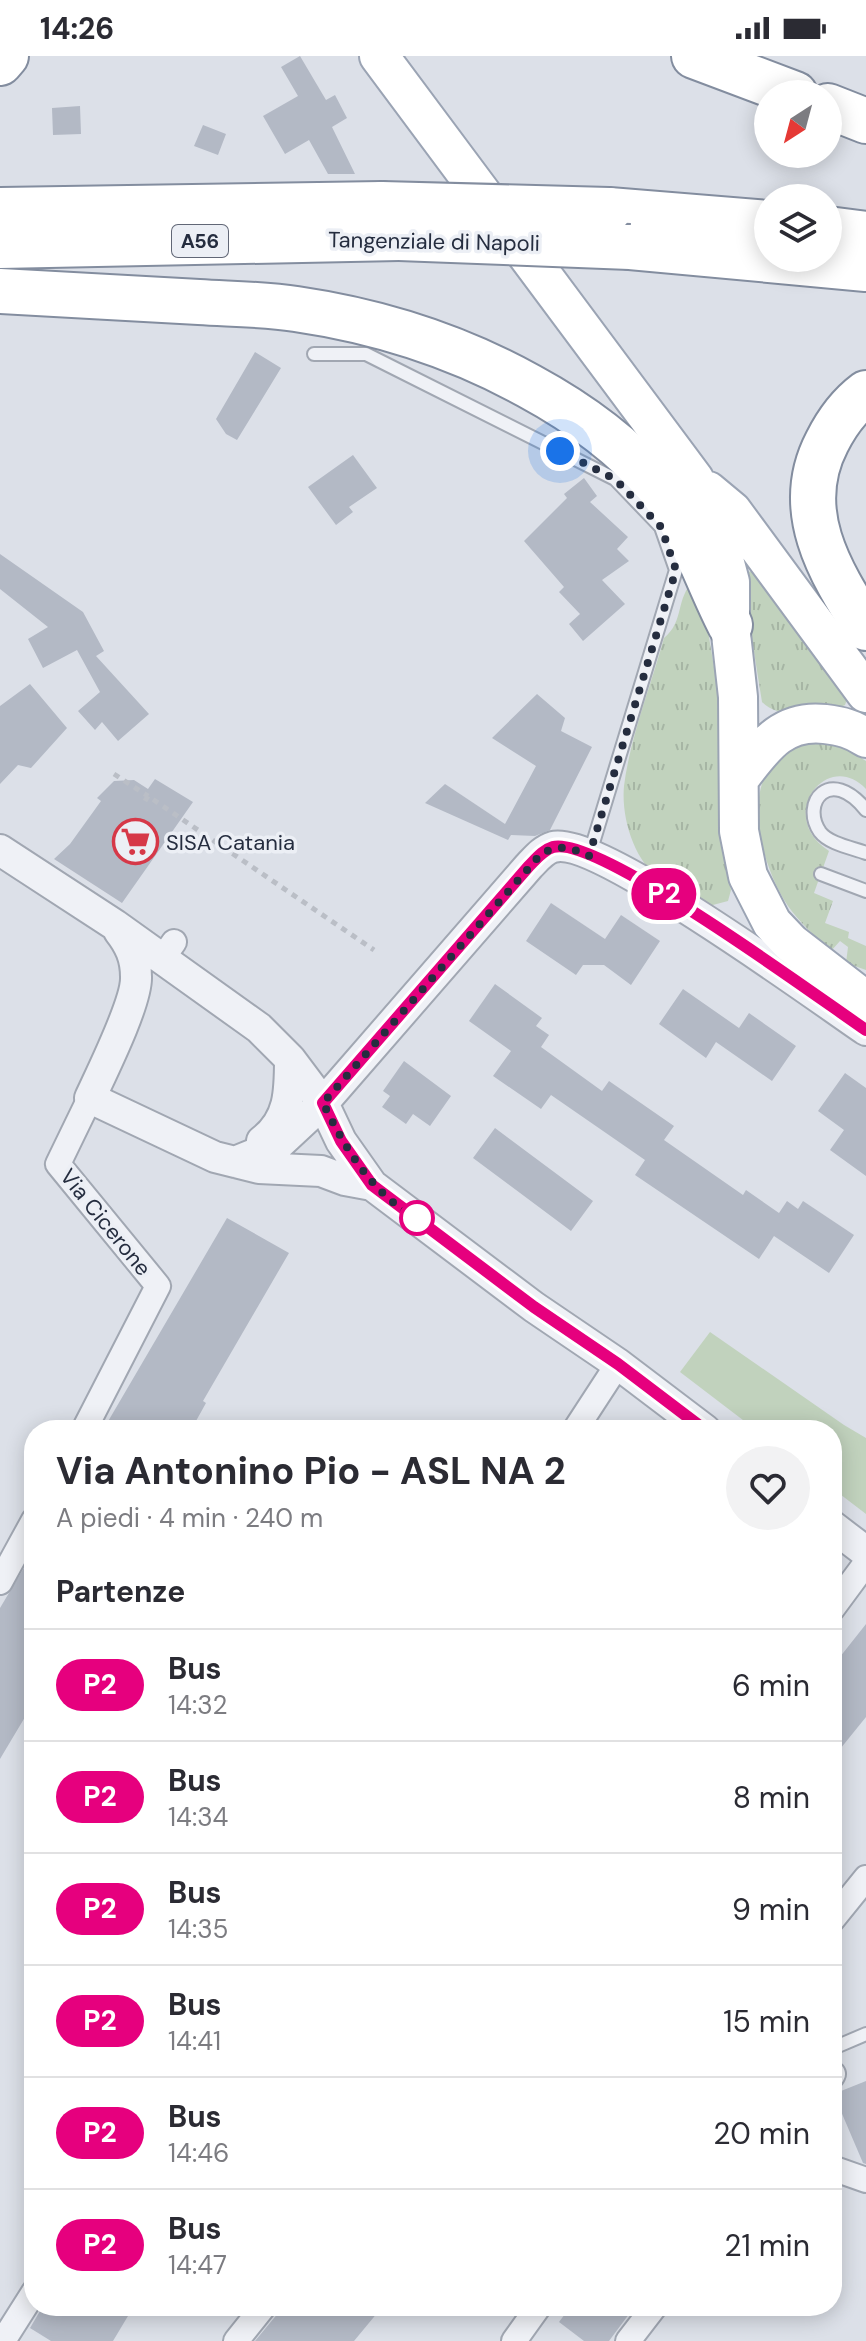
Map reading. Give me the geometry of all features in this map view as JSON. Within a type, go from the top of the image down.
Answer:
[{"type":"highway","points":[[0,63],[6,56]]},
{"type":"highway","points":[[694,56],[758,80]]},
{"type":"highway","points":[[842,112],[866,121]]},
{"type":"highway","name":"Tangenziale di Napoli","points":[[0,210],[619,228],[754,223]]},
{"type":"highway","name":"Tangenziale di Napoli","points":[[0,246],[390,221]]},
{"type":"highway","name":"Tangenziale di Napoli","points":[[619,228],[866,269]]},
{"type":"highway","points":[[842,231],[866,234]]},
{"type":"highway","points":[[0,291],[292,308],[378,325],[486,363],[554,400],[629,455],[659,488],[689,535],[710,588],[730,625]]},
{"type":"highway","points":[[866,393],[834,429],[823,451],[814,474],[812,505],[827,561],[866,628]]},
{"type":"main road","points":[[379,56],[694,479],[715,525],[730,582],[730,625],[738,697],[739,831],[748,876],[772,923],[791,943],[861,992]]},
{"type":"main road","points":[[694,479],[732,511],[866,693]]},
{"type":"main road","points":[[739,779],[763,748],[793,726],[814,723],[838,726],[854,730],[866,738]]},
{"type":"street","points":[[235,1162],[279,1144],[323,1103],[541,854],[554,847],[589,856],[670,897],[866,1030]]},
{"type":"street","points":[[0,850],[115,925],[168,950],[194,981],[259,1028],[290,1059],[323,1103],[341,1141],[372,1185],[692,1420]]},
{"type":"street","points":[[115,925],[130,945],[136,980],[131,1000],[90,1098],[215,1157],[259,1168],[321,1171],[372,1185]]},
{"type":"street","points":[[131,1000],[143,984],[155,975],[170,973],[194,981]]},
{"type":"street","points":[[235,1162],[279,1124],[290,1097],[290,1059]]},
{"type":"street","name":"Via Cicerone","points":[[89,1420],[158,1286],[58,1164],[90,1098]]},
{"type":"street","points":[[582,1420],[618,1364]]},
{"type":"street","points":[[842,1534],[866,1552]]},
{"type":"street","points":[[0,1582],[24,1538]]},
{"type":"street","points":[[842,1595],[866,1563]]},
{"type":"street","points":[[842,1908],[866,1878]]},
{"type":"street","points":[[3,2341],[24,2308]]},
{"type":"street","points":[[236,2341],[256,2316]]},
{"type":"street","points":[[526,2337],[535,2316]]},
{"type":"street","points":[[628,2341],[647,2316]]},
{"type":"lane","points":[[314,354],[366,354],[380,360],[615,479],[661,527],[676,570],[589,856]]},
{"type":"lane","points":[[866,810],[856,796],[836,787],[825,789],[821,794],[814,815],[820,832],[827,838],[866,853]]},
{"type":"lane","points":[[821,874],[866,891]]},
{"type":"lane","points":[[842,2044],[866,2034]]},
{"type":"path","points":[[114,774],[146,799],[374,950]]},
{"type":"green space","points":[[754,571],[848,697],[845,705],[837,709],[787,713],[762,702],[742,577]]},
{"type":"green space","points":[[694,581],[708,631],[718,691],[718,818],[731,890],[728,901],[709,906],[661,880],[643,862],[627,825],[624,798],[631,749],[664,638],[675,624],[684,595]]},
{"type":"green space","points":[[813,742],[845,748],[866,761],[866,789],[851,778],[836,777],[823,782],[813,792],[807,806],[807,821],[813,837],[829,851],[814,893],[833,901],[825,923],[849,932],[848,938],[866,946],[866,970],[846,963],[848,947],[840,941],[831,951],[788,906],[767,862],[760,836],[758,811],[761,787],[770,766],[787,751]]},
{"type":"green space","points":[[710,1332],[837,1420],[743,1420],[680,1372]]},
{"type":"green space","points":[[842,1424],[866,1438],[866,1514],[842,1496]]},
{"type":"building","points":[[300,56],[326,100],[335,95],[347,118],[332,127],[355,174],[328,174],[309,140],[285,154],[263,116],[298,96],[281,67]]},
{"type":"building","points":[[80,106],[81,134],[53,135],[52,108]]},
{"type":"building","points":[[203,125],[226,134],[218,155],[194,146]]},
{"type":"building","points":[[255,352],[281,368],[237,440],[226,434],[216,419]]},
{"type":"building","points":[[353,455],[377,488],[349,507],[353,512],[336,525],[308,487]]},
{"type":"building","points":[[584,478],[597,496],[590,502],[628,537],[617,549],[629,561],[602,580],[625,604],[583,641],[569,624],[580,614],[559,592],[564,587],[524,541],[567,498],[564,494]]},
{"type":"building","points":[[0,554],[83,612],[104,651],[96,656],[149,714],[118,741],[102,722],[95,730],[78,711],[100,692],[77,650],[43,668],[28,639],[48,627],[0,589]]},
{"type":"building","points":[[30,684],[67,728],[31,768],[18,765],[0,784],[0,706]]},
{"type":"building","points":[[537,694],[565,718],[561,731],[592,747],[550,830],[535,836],[511,835],[508,840],[425,803],[445,784],[505,824],[536,766],[492,738]]},
{"type":"building","points":[[155,779],[193,802],[122,903],[54,859],[70,844],[101,801],[97,798],[114,781],[134,780],[148,789]]},
{"type":"building","points":[[551,903],[605,939],[621,915],[660,941],[631,985],[604,965],[583,965],[576,975],[526,941]]},
{"type":"building","points":[[495,984],[542,1018],[536,1026],[549,1035],[541,1047],[602,1091],[609,1081],[674,1126],[664,1140],[743,1195],[746,1190],[779,1213],[787,1201],[798,1209],[803,1201],[854,1235],[829,1273],[774,1236],[759,1259],[635,1175],[645,1160],[551,1095],[541,1109],[493,1076],[511,1051],[469,1021]]},
{"type":"building","points":[[683,989],[739,1028],[749,1013],[796,1046],[772,1081],[716,1042],[706,1058],[659,1024]]},
{"type":"building","points":[[404,1061],[451,1096],[430,1126],[413,1114],[406,1124],[382,1107],[390,1096],[383,1091]]},
{"type":"building","points":[[845,1073],[866,1088],[866,1176],[830,1150],[844,1130],[818,1111]]},
{"type":"building","points":[[495,1128],[593,1201],[571,1231],[473,1158]]},
{"type":"building","points":[[227,1218],[289,1253],[203,1401],[206,1403],[197,1420],[109,1420]]},
{"type":"building","points":[[24,1568],[24,1719],[0,1759],[0,1608]]},
{"type":"building","points":[[866,1624],[866,1717],[842,1747],[842,1654]]},
{"type":"building","points":[[866,2081],[866,2164],[842,2114],[842,2091]]},
{"type":"building","points":[[37,2316],[128,2316],[113,2341],[51,2341],[30,2328]]},
{"type":"building","points":[[276,2316],[375,2316],[354,2341],[255,2341]]},
{"type":"building","points":[[564,2316],[628,2316],[609,2341],[584,2341],[559,2322]]},
{"type":"bus line","name":"P2","points":[[692,1420],[372,1185],[341,1141],[323,1103],[529,866],[554,847],[573,849],[670,897],[866,1030]]},
{"type":"place","name":"SISA Catania","points":[[135,842]]},
{"type":"route","points":[[417,1218],[372,1185],[341,1141],[323,1103],[541,854],[554,847],[563,847],[589,856],[676,570],[661,527],[615,479],[560,451]]}]
